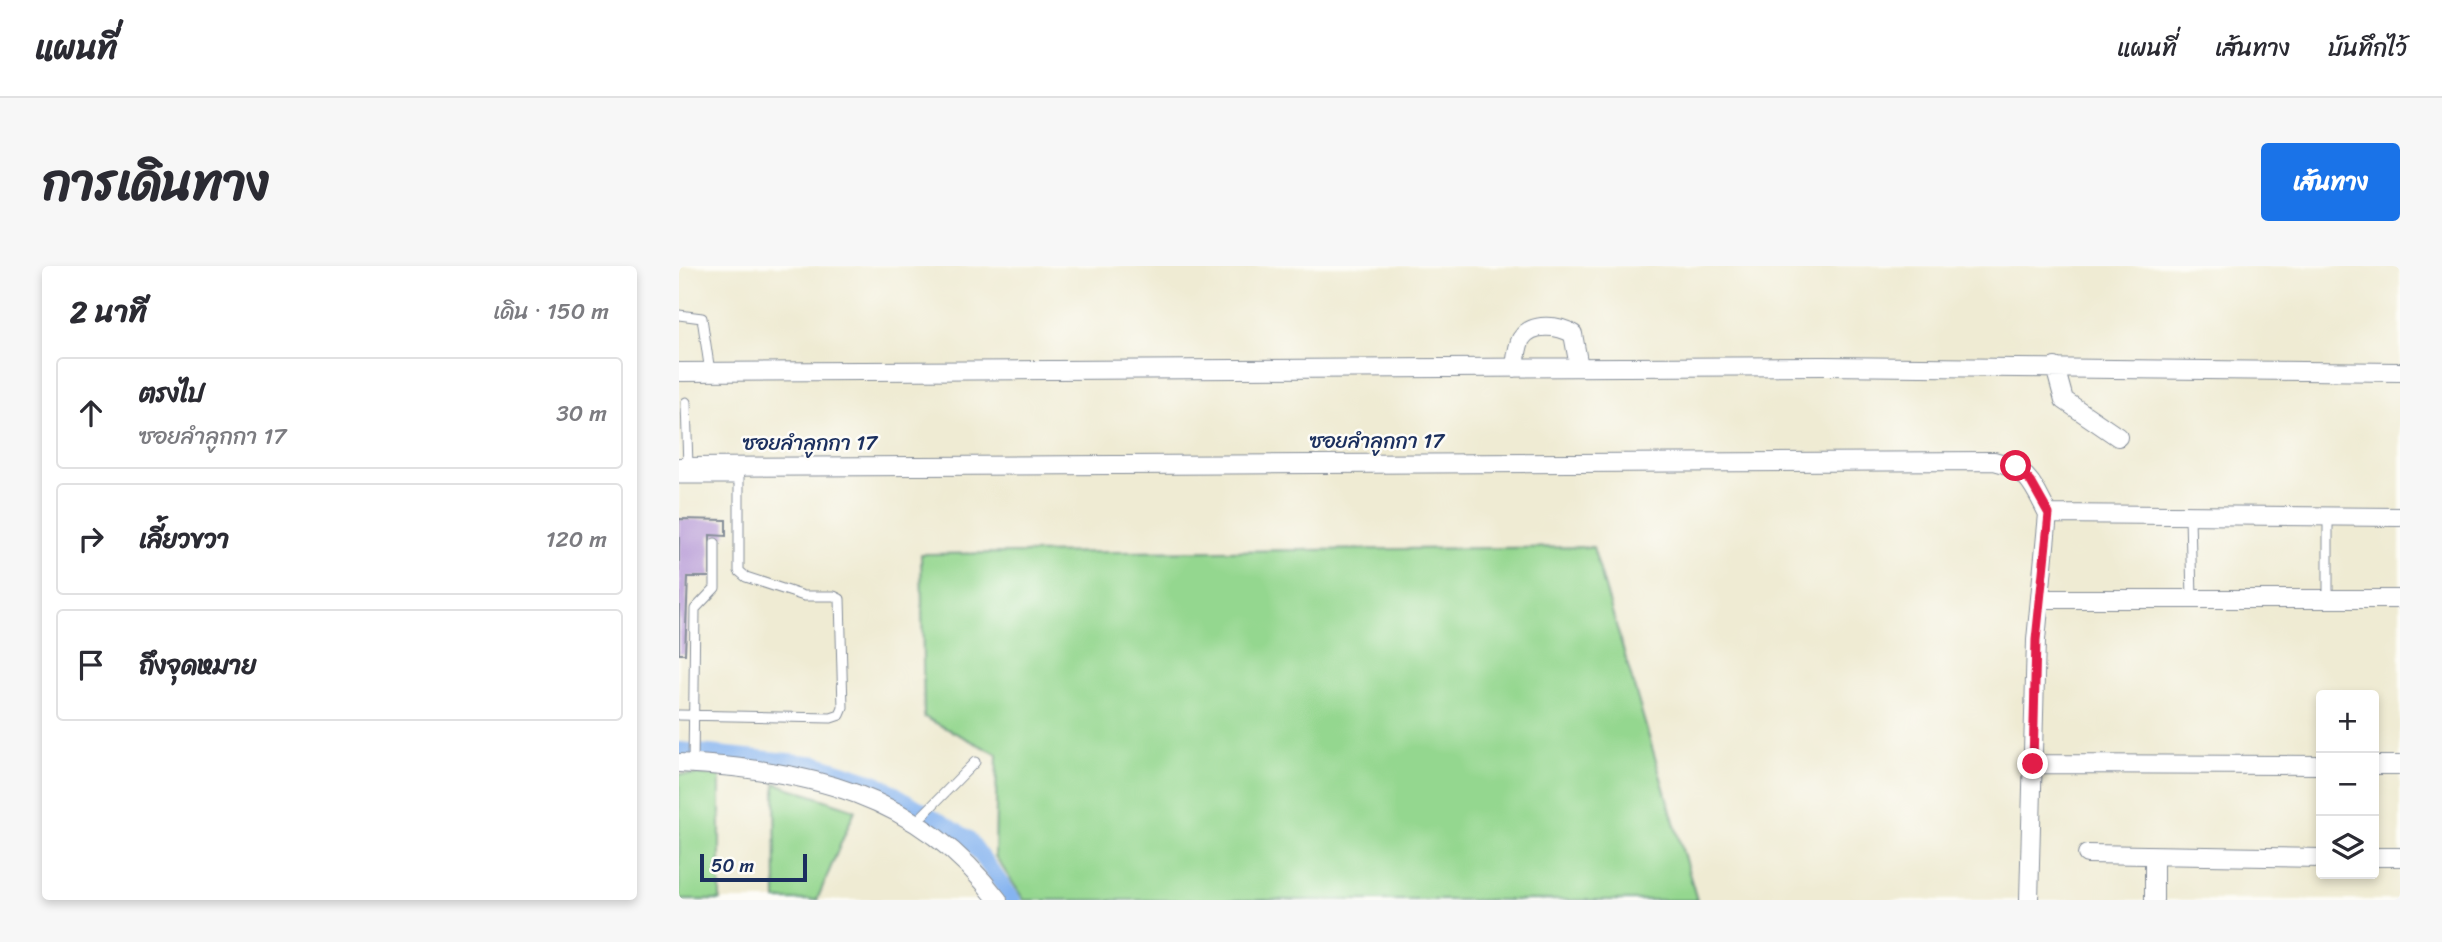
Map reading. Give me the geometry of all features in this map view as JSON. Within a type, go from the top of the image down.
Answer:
[{"type":"street","points":[[1515,368],[1520,340],[1535,328],[1551,327],[1563,328],[1573,334],[1579,367]]},
{"type":"street","points":[[679,372],[1579,367],[2400,372]]},
{"type":"street","points":[[2055,368],[2064,400],[2118,437]]},
{"type":"street","name":"ซอยลำลูกกา 17","points":[[682,471],[739,473],[1994,461],[2016,466],[2031,482],[2049,514]]},
{"type":"street","points":[[2029,900],[2036,640],[2049,514],[2400,517]]},
{"type":"street","points":[[2040,599],[2400,599]]},
{"type":"street","points":[[689,760],[786,772],[816,780],[919,818],[967,861],[998,900]]},
{"type":"street","points":[[2033,764],[2316,765]]},
{"type":"street","points":[[2379,765],[2400,765]]},
{"type":"street","points":[[2087,855],[2316,858]]},
{"type":"street","points":[[2154,857],[2154,900]]},
{"type":"street","points":[[2379,858],[2400,858]]},
{"type":"lane","points":[[679,315],[702,318],[710,372]]},
{"type":"lane","points":[[682,471],[686,402]]},
{"type":"lane","points":[[679,715],[694,720],[831,718],[839,715],[843,708],[840,599],[804,596],[746,577],[739,571],[739,473]]},
{"type":"lane","points":[[2190,516],[2192,599]]},
{"type":"lane","points":[[2328,517],[2329,599]]},
{"type":"lane","points":[[689,760],[694,720],[695,609],[715,588],[715,543]]},
{"type":"lane","points":[[919,818],[975,761]]},
{"type":"green space","points":[[1593,547],[1697,900],[1024,900],[995,856],[997,754],[924,717],[921,554]]},
{"type":"green space","points":[[679,774],[720,776],[720,900],[679,900]]},
{"type":"green space","points":[[775,783],[855,810],[817,900],[776,900]]},
{"type":"building","points":[[679,519],[726,520],[726,536],[710,535],[710,577],[688,577],[685,654],[679,654]]},
{"type":"waterway","points":[[679,750],[818,764],[877,783],[968,838],[1013,900]]},
{"type":"route","points":[[2016,466],[2031,482],[2049,514],[2036,640],[2033,764]]}]
